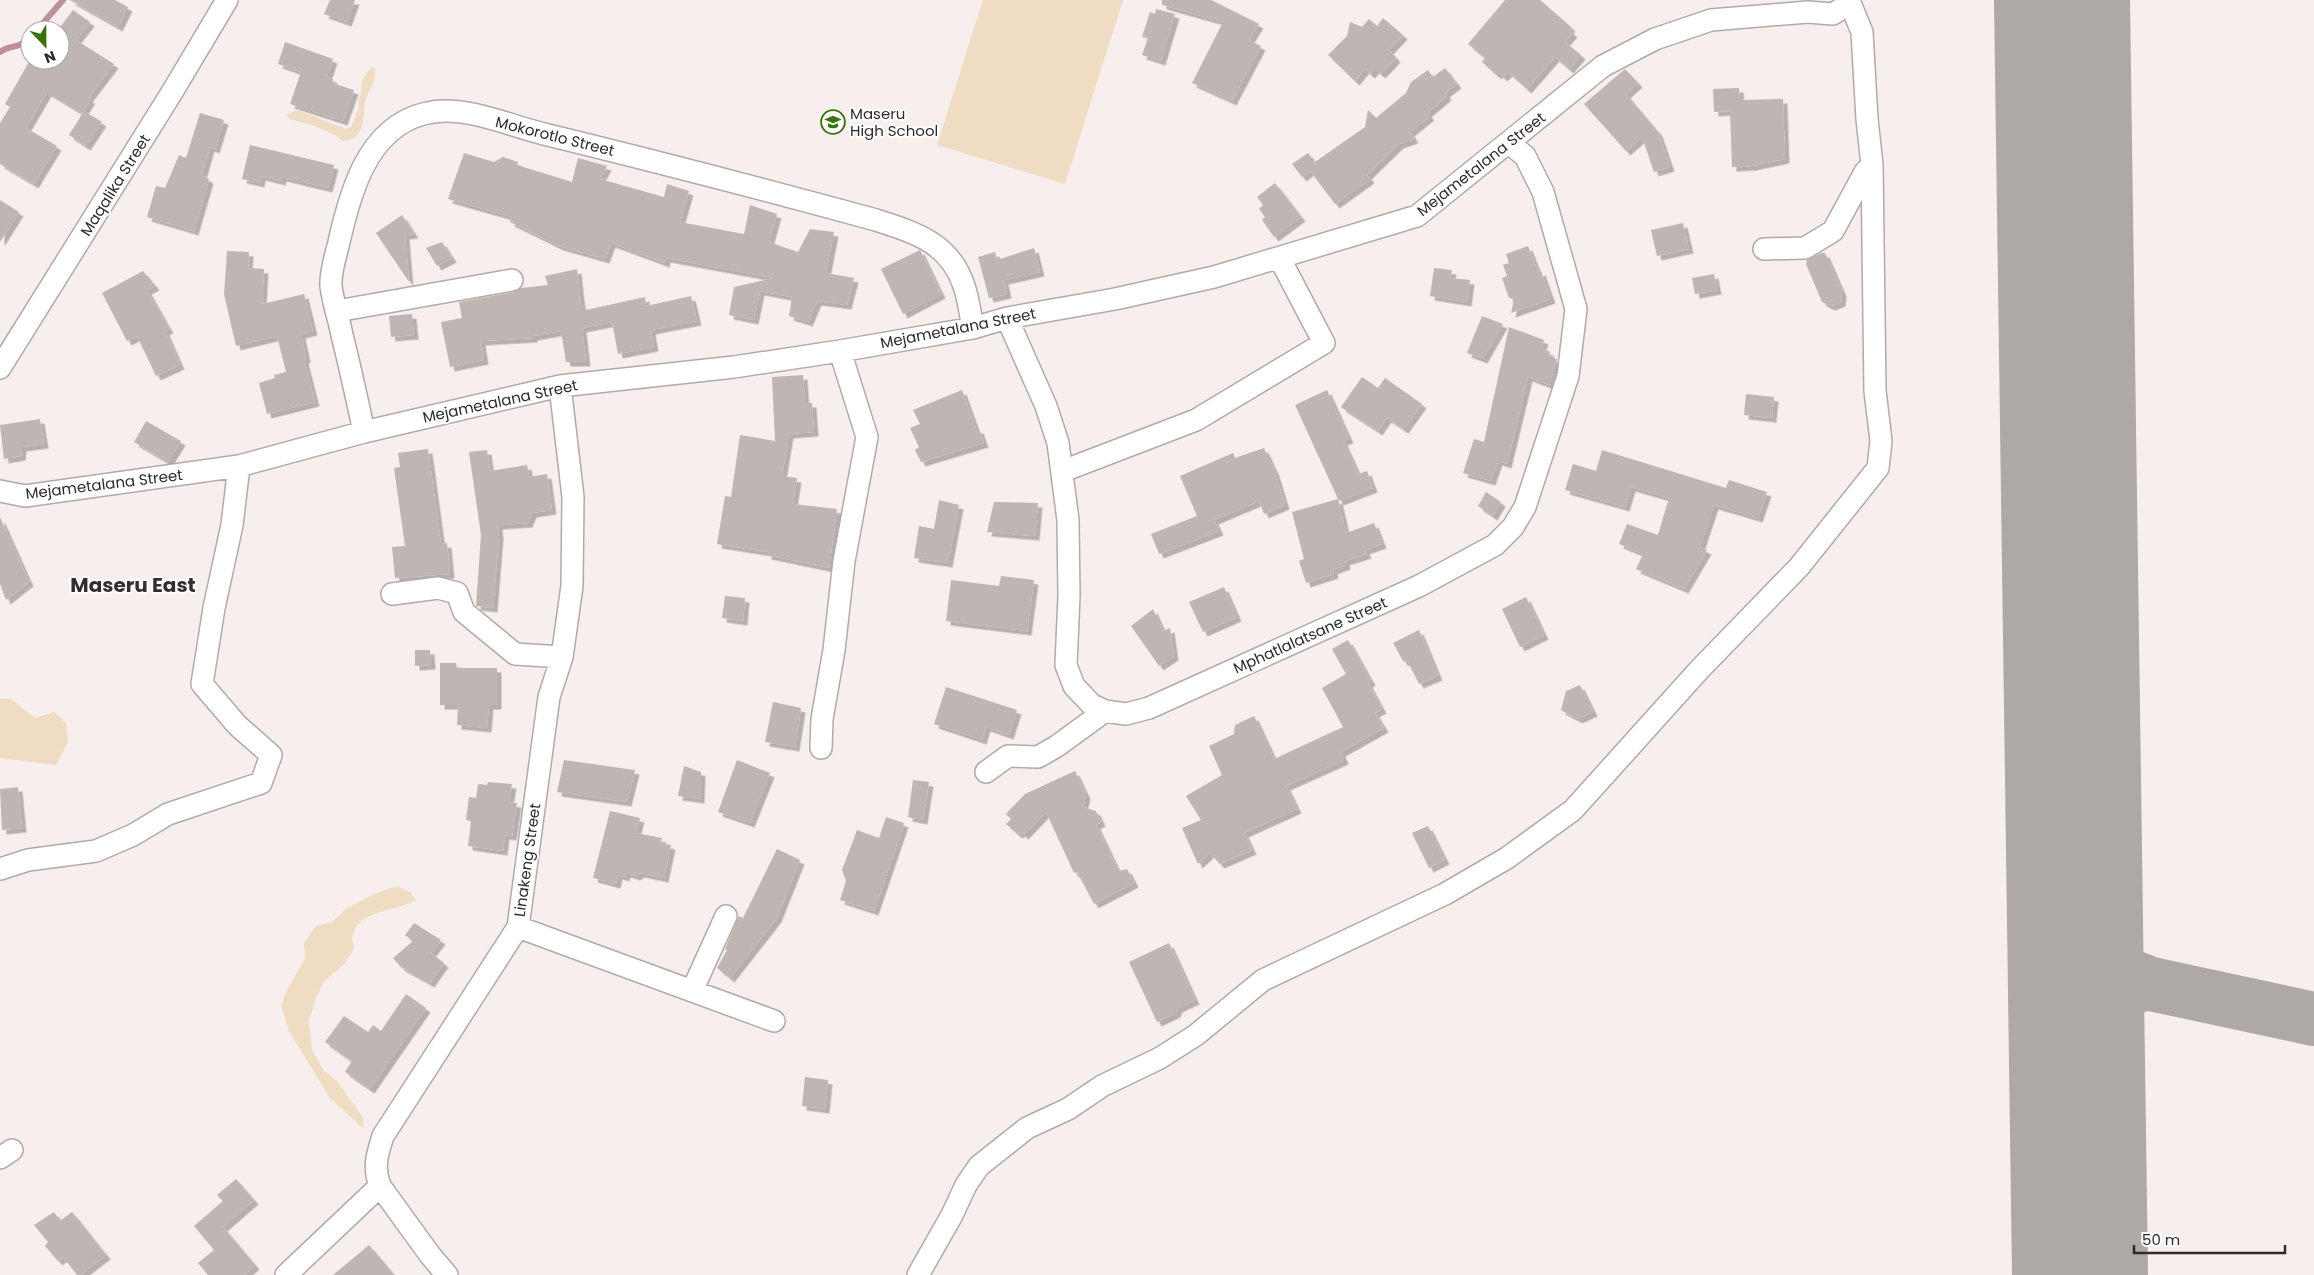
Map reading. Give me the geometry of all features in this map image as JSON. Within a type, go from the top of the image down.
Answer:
[{"type":"street","name":"Maqalika Street","points":[[0,368],[174,89],[227,0]]},
{"type":"street","name":"Mejametalana Street","points":[[0,491],[25,496],[239,466],[364,432],[560,386],[734,367],[840,351],[973,328],[1007,318],[1115,299],[1214,277],[1280,259],[1417,216],[1602,66],[1655,39],[1711,20],[1808,12],[1833,14],[1850,2]]},
{"type":"street","points":[[918,1275],[952,1215],[966,1185],[979,1166],[995,1151],[1028,1128],[1068,1110],[1102,1086],[1160,1058],[1196,1034],[1263,980],[1444,894],[1514,853],[1573,810],[1699,670],[1799,567],[1878,468],[1881,441],[1875,391],[1872,165],[1867,119],[1862,32],[1850,2]]},
{"type":"street","name":"Mokorotlo Street","points":[[364,432],[331,285],[335,259],[353,187],[362,168],[385,136],[401,122],[424,114],[447,111],[472,114],[530,131],[650,159],[909,230],[939,246],[954,264],[964,286],[973,328]]},
{"type":"street","name":"Mphatlalatsane Street","points":[[1007,318],[1046,406],[1058,442],[1068,520],[1069,596],[1066,665],[1074,686],[1092,705],[1106,711],[1126,714],[1149,708],[1419,586],[1495,545],[1513,527],[1525,507],[1568,376],[1576,309],[1544,192],[1525,156],[1508,143]]},
{"type":"street","points":[[1764,249],[1805,248],[1833,231],[1864,172],[1872,165]]},
{"type":"street","points":[[1062,471],[1196,420],[1324,343],[1280,259]]},
{"type":"street","points":[[337,311],[512,280]]},
{"type":"street","points":[[821,748],[822,719],[834,650],[844,561],[867,437],[840,351]]},
{"type":"street","name":"Linakeng Street","points":[[447,1275],[430,1255],[380,1186],[375,1168],[383,1136],[518,926],[549,697],[562,657],[572,586],[573,497],[560,386]]},
{"type":"street","points":[[0,869],[28,860],[96,850],[133,836],[168,814],[261,783],[271,755],[237,725],[202,684],[214,608],[232,524],[239,466]]},
{"type":"street","points":[[392,594],[438,588],[457,593],[464,612],[515,654],[562,657]]},
{"type":"street","points":[[986,772],[1008,756],[1038,757],[1057,746],[1106,711]]},
{"type":"street","points":[[692,991],[726,916]]},
{"type":"street","points":[[518,926],[774,1021]]},
{"type":"street","points":[[286,1275],[380,1186]]},
{"type":"shaded area","points":[[983,0],[1123,0],[1065,184],[937,145]]},
{"type":"shaded area","points":[[371,67],[375,69],[374,79],[365,102],[362,126],[356,136],[343,141],[318,127],[290,120],[287,115],[297,110],[346,129],[351,127],[359,108],[358,100],[361,94],[362,80]]},
{"type":"shaded area","points":[[0,699],[11,699],[35,718],[54,712],[66,723],[68,741],[56,765],[0,758]]},
{"type":"shaded area","points":[[397,886],[410,892],[416,900],[380,912],[363,920],[357,926],[352,936],[354,949],[345,963],[323,983],[316,997],[309,1021],[312,1050],[324,1071],[337,1081],[362,1116],[364,1129],[330,1098],[289,1031],[281,1006],[286,992],[305,958],[304,943],[316,926],[332,922],[346,909],[377,893]]},
{"type":"building","points":[[70,0],[115,0],[128,7],[118,27]]},
{"type":"building","points":[[330,0],[355,0],[347,22],[324,14]]},
{"type":"building","points":[[1162,0],[1211,0],[1259,24],[1249,40],[1261,46],[1232,101],[1192,83],[1223,22],[1162,5]]},
{"type":"building","points":[[1505,0],[1540,0],[1571,27],[1569,30],[1573,33],[1565,42],[1581,55],[1569,69],[1555,57],[1527,89],[1508,72],[1503,77],[1499,73],[1497,75],[1482,62],[1485,58],[1468,44]]},
{"type":"building","points":[[1156,9],[1175,14],[1161,61],[1142,55],[1148,38],[1142,37],[1150,12],[1155,14]]},
{"type":"building","points":[[73,10],[90,22],[76,40],[114,64],[88,98],[91,99],[82,113],[47,92],[26,128],[57,146],[34,184],[0,164],[0,123],[10,107],[5,104],[24,70],[70,70],[70,20],[66,20]]},
{"type":"building","points":[[1383,18],[1403,35],[1389,50],[1396,58],[1381,74],[1375,69],[1370,74],[1365,69],[1355,81],[1328,55],[1347,36],[1350,22],[1362,27],[1369,19],[1377,26]]},
{"type":"building","points":[[285,42],[333,59],[327,76],[333,79],[332,83],[354,90],[343,121],[290,104],[301,72],[278,64]]},
{"type":"building","points":[[1445,68],[1457,84],[1445,93],[1447,96],[1427,113],[1430,116],[1410,132],[1414,139],[1399,144],[1367,175],[1370,179],[1335,204],[1310,171],[1302,177],[1292,164],[1308,153],[1315,162],[1365,127],[1368,110],[1376,118],[1406,93],[1411,82],[1428,70],[1433,77]]},
{"type":"building","points":[[1625,69],[1638,83],[1626,94],[1658,132],[1670,167],[1654,172],[1642,137],[1626,151],[1584,104]]},
{"type":"building","points":[[1739,88],[1740,100],[1783,99],[1785,159],[1752,166],[1732,167],[1730,111],[1714,112],[1713,89]]},
{"type":"building","points":[[84,111],[102,122],[86,146],[69,135]]},
{"type":"building","points":[[200,113],[224,120],[215,149],[210,147],[202,175],[209,179],[194,231],[147,217],[156,186],[165,188],[179,155],[186,158]]},
{"type":"building","points":[[250,145],[334,165],[328,188],[282,177],[281,181],[261,176],[260,183],[242,179]]},
{"type":"building","points":[[464,153],[494,162],[503,157],[518,162],[517,165],[572,182],[578,158],[607,166],[600,179],[664,197],[667,184],[689,191],[680,222],[744,234],[750,205],[777,214],[769,242],[798,252],[810,229],[834,232],[826,273],[854,278],[847,305],[817,301],[808,322],[789,316],[792,297],[760,291],[754,320],[729,315],[734,287],[774,278],[666,258],[665,263],[611,243],[605,259],[559,246],[510,222],[512,217],[448,199]]},
{"type":"building","points":[[1275,183],[1301,217],[1274,237],[1262,220],[1265,217],[1259,209],[1263,205],[1257,197]]},
{"type":"building","points":[[0,200],[19,212],[0,242]]},
{"type":"building","points":[[402,215],[414,234],[405,235],[409,282],[376,233]]},
{"type":"building","points":[[1683,223],[1689,249],[1657,256],[1651,230]]},
{"type":"building","points":[[442,242],[452,258],[437,266],[426,248]]},
{"type":"building","points":[[1528,246],[1538,272],[1541,271],[1551,299],[1511,313],[1514,299],[1509,298],[1502,278],[1507,276],[1503,265],[1509,263],[1506,254]]},
{"type":"building","points":[[1034,248],[1040,272],[1004,280],[1007,294],[989,298],[978,257],[995,252],[997,260]]},
{"type":"building","points":[[920,250],[941,294],[903,314],[881,269]]},
{"type":"building","points":[[227,251],[249,252],[248,268],[264,269],[262,304],[304,294],[313,331],[301,334],[306,358],[304,359],[315,402],[267,414],[259,383],[275,378],[274,375],[286,372],[277,336],[236,346],[224,294]]},
{"type":"building","points":[[1825,253],[1842,292],[1841,302],[1831,306],[1822,302],[1806,264],[1807,260]]},
{"type":"building","points":[[1434,268],[1452,270],[1450,278],[1470,280],[1467,302],[1430,296]]},
{"type":"building","points":[[577,269],[581,305],[585,305],[586,310],[645,297],[646,306],[691,296],[697,321],[651,330],[654,347],[618,354],[612,322],[582,328],[586,362],[566,362],[561,331],[533,336],[533,338],[481,341],[484,360],[450,367],[441,322],[462,318],[459,302],[514,292],[521,288],[548,285],[545,276]]},
{"type":"building","points":[[143,271],[155,286],[147,290],[169,329],[165,331],[180,365],[156,376],[137,336],[127,341],[102,293]]},
{"type":"building","points":[[1714,274],[1717,290],[1695,294],[1692,278]]},
{"type":"building","points":[[412,314],[414,335],[391,337],[389,316]]},
{"type":"building","points":[[1482,316],[1503,324],[1483,359],[1467,353]]},
{"type":"building","points":[[1509,327],[1544,340],[1541,348],[1550,352],[1548,356],[1557,359],[1549,385],[1528,377],[1507,464],[1498,461],[1491,481],[1463,473],[1474,439],[1484,442]]},
{"type":"building","points":[[803,375],[805,403],[812,403],[814,432],[789,434],[782,476],[797,478],[793,504],[837,509],[829,568],[767,555],[767,552],[717,544],[725,496],[731,497],[740,435],[775,441],[772,377]]},
{"type":"building","points":[[1362,377],[1378,388],[1385,378],[1422,404],[1404,429],[1387,418],[1378,431],[1341,407]]},
{"type":"building","points":[[962,390],[976,429],[979,429],[984,443],[921,462],[915,450],[919,447],[910,428],[920,424],[913,410]]},
{"type":"building","points":[[1327,390],[1349,439],[1343,441],[1358,474],[1367,471],[1373,488],[1339,501],[1295,405]]},
{"type":"building","points":[[1746,394],[1774,397],[1772,418],[1744,415]]},
{"type":"building","points":[[40,419],[44,444],[22,447],[21,456],[4,459],[0,425]]},
{"type":"building","points":[[146,421],[181,441],[168,462],[134,442]]},
{"type":"building","points":[[1264,448],[1275,472],[1285,505],[1264,514],[1259,501],[1214,520],[1219,531],[1159,554],[1151,534],[1197,516],[1180,476],[1233,453],[1235,458]]},
{"type":"building","points":[[428,449],[441,544],[447,543],[450,574],[395,578],[392,547],[405,546],[394,468],[400,467],[398,453]]},
{"type":"building","points":[[487,450],[490,471],[527,465],[529,477],[547,474],[552,510],[532,513],[528,523],[498,525],[499,535],[493,608],[476,606],[481,535],[469,452]]},
{"type":"building","points":[[1602,450],[1726,488],[1729,480],[1767,492],[1758,518],[1714,505],[1700,547],[1707,550],[1684,589],[1636,569],[1643,554],[1619,544],[1627,524],[1658,535],[1669,498],[1631,487],[1625,507],[1565,490],[1573,464],[1596,471]]},
{"type":"building","points":[[1486,492],[1501,502],[1493,516],[1478,506]]},
{"type":"building","points":[[1338,499],[1346,533],[1374,523],[1382,544],[1365,550],[1367,554],[1345,561],[1346,565],[1333,570],[1334,574],[1306,583],[1299,561],[1304,559],[1292,512]]},
{"type":"building","points":[[939,500],[959,505],[948,563],[914,558],[919,526],[934,529]]},
{"type":"building","points":[[994,502],[1038,503],[1035,536],[987,532]]},
{"type":"building","points":[[0,517],[29,582],[6,600],[0,584]]},
{"type":"building","points":[[1001,576],[1034,580],[1027,631],[946,621],[951,580],[999,586]]},
{"type":"building","points":[[1224,587],[1237,617],[1203,632],[1189,602]]},
{"type":"building","points":[[725,596],[745,598],[743,621],[722,618]]},
{"type":"building","points":[[1526,597],[1544,635],[1520,647],[1502,609]]},
{"type":"building","points":[[1153,609],[1163,631],[1170,628],[1174,656],[1159,666],[1131,626]]},
{"type":"building","points":[[1419,630],[1438,676],[1419,684],[1408,662],[1403,661],[1393,643]]},
{"type":"building","points":[[1348,640],[1371,681],[1368,683],[1382,709],[1375,713],[1384,728],[1341,752],[1344,760],[1286,786],[1297,809],[1244,833],[1252,850],[1220,864],[1210,853],[1198,864],[1182,828],[1201,820],[1186,796],[1222,775],[1209,746],[1234,734],[1235,725],[1254,716],[1274,759],[1343,727],[1322,688],[1346,674],[1332,649]]},
{"type":"building","points":[[415,650],[430,650],[431,665],[415,666]]},
{"type":"building","points":[[440,663],[456,663],[457,668],[497,668],[497,705],[489,705],[487,728],[457,725],[458,705],[440,705]]},
{"type":"building","points":[[1580,685],[1593,712],[1578,719],[1561,710],[1566,691]]},
{"type":"building","points":[[946,687],[1017,710],[1009,735],[986,727],[982,740],[934,724]]},
{"type":"building","points":[[773,702],[801,708],[795,747],[765,742]]},
{"type":"building","points":[[564,760],[635,770],[627,802],[557,792]]},
{"type":"building","points":[[737,760],[770,773],[750,823],[718,812]]},
{"type":"building","points":[[684,766],[701,772],[700,799],[678,796]]},
{"type":"building","points":[[1075,771],[1086,795],[1083,807],[1096,811],[1101,822],[1096,825],[1118,871],[1127,869],[1134,883],[1094,904],[1077,872],[1074,873],[1046,812],[1024,835],[1021,832],[1018,834],[1006,824],[1011,819],[1006,814],[1025,794]]},
{"type":"building","points":[[913,780],[929,782],[923,820],[908,817]]},
{"type":"building","points":[[488,782],[512,784],[509,802],[517,803],[512,836],[505,835],[503,851],[468,846],[471,821],[466,820],[469,797],[476,798],[478,784],[487,785]]},
{"type":"building","points":[[18,787],[22,828],[2,830],[0,789]]},
{"type":"building","points":[[610,811],[640,818],[636,833],[662,838],[660,843],[671,845],[664,878],[640,873],[636,876],[626,873],[625,877],[618,875],[616,884],[593,878]]},
{"type":"building","points":[[886,817],[904,823],[874,911],[840,900],[846,881],[842,870],[857,830],[879,838]]},
{"type":"building","points":[[1428,826],[1445,860],[1429,868],[1412,833]]},
{"type":"building","points":[[777,849],[800,860],[777,918],[730,978],[717,968],[727,950],[725,949],[739,916],[743,918]]},
{"type":"building","points":[[414,923],[441,940],[431,953],[444,963],[430,983],[401,967],[393,958],[413,941],[405,935]]},
{"type":"building","points":[[1169,943],[1195,1000],[1178,1008],[1176,1013],[1157,1022],[1129,962]]},
{"type":"building","points":[[406,994],[426,1008],[370,1089],[345,1072],[352,1061],[325,1042],[344,1016],[368,1032],[373,1025],[381,1031]]},
{"type":"building","points":[[805,1077],[828,1080],[825,1109],[802,1106]]},
{"type":"building","points":[[236,1179],[254,1200],[223,1227],[255,1265],[244,1275],[208,1275],[198,1263],[214,1250],[194,1226],[223,1201],[217,1195]]},
{"type":"building","points":[[54,1212],[60,1221],[72,1212],[106,1255],[80,1275],[77,1275],[63,1257],[58,1261],[45,1246],[48,1242],[34,1225]]},
{"type":"building","points":[[369,1245],[394,1275],[333,1275]]},
{"type":"waterway","points":[[46,20],[63,0]]},
{"type":"waterway","points":[[0,52],[4,49],[20,45]]},
{"type":"taxiway","points":[[2074,903],[2090,946],[2098,957],[2120,972],[2151,984],[2314,1019]]},
{"type":"taxiway","points":[[2076,1043],[2098,1011],[2116,995],[2126,989],[2151,984]]},
{"type":"runway","points":[[2062,0],[2080,1275]]},
{"type":"place","name":"Maseru High School","points":[[833,122]]},
{"type":"district","name":"Maseru East","points":[[133,585]]}]
